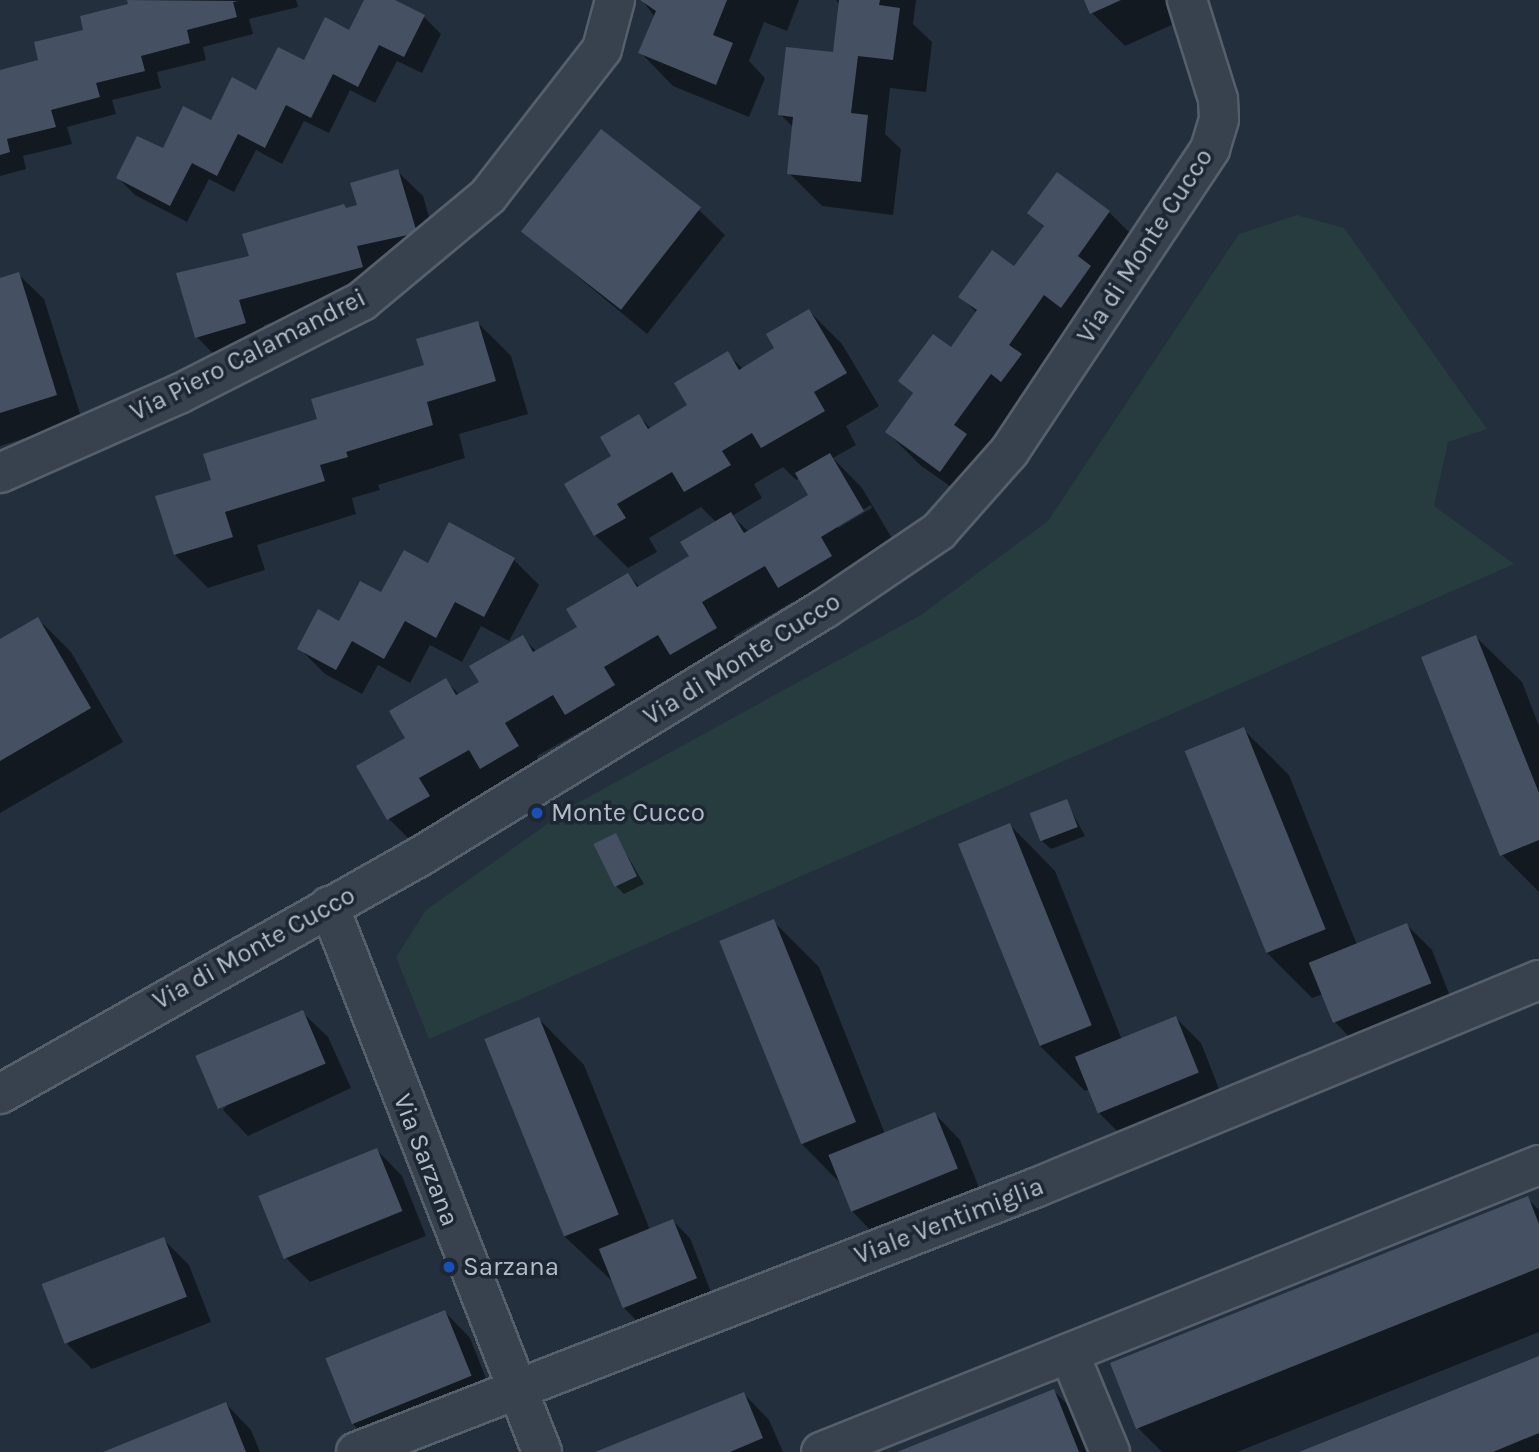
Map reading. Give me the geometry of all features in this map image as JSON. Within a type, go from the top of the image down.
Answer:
[{"type":"street","name":"Via Piero Calamandrei","points":[[0,473],[179,394],[362,302],[488,196],[602,49],[615,0]]},
{"type":"street","name":"Via di Monte Cucco","points":[[0,1094],[416,859],[824,609],[913,551],[973,497],[1046,399],[1210,149],[1219,119],[1218,99],[1187,0]]},
{"type":"street","name":"Via Sarzana","points":[[329,906],[541,1452]]},
{"type":"street","name":"Viale Ventimiglia","points":[[356,1452],[1035,1188],[1539,980]]},
{"type":"street","points":[[821,1452],[1539,1165]]},
{"type":"street","points":[[1069,1353],[1110,1452]]},
{"type":"green space","points":[[1297,215],[1344,228],[1487,429],[1448,442],[1434,506],[1514,564],[429,1039],[396,957],[426,910],[574,805],[921,615],[1048,521],[1239,234]]},
{"type":"building","points":[[127,0],[239,1],[233,2],[237,17],[187,30],[190,43],[141,56],[145,71],[96,83],[100,97],[51,110],[56,127],[7,139],[10,152],[0,155],[0,70],[38,60],[34,42],[83,30],[80,16],[128,4]]},
{"type":"building","points":[[364,0],[395,0],[425,15],[404,57],[379,45],[358,87],[333,74],[311,118],[286,105],[265,148],[238,134],[217,176],[192,163],[170,206],[116,178],[137,136],[163,148],[183,106],[211,120],[232,77],[256,90],[278,47],[304,60],[325,17],[349,30]]},
{"type":"building","points":[[640,0],[727,0],[713,35],[733,43],[716,85],[638,53],[656,11]]},
{"type":"building","points":[[839,0],[880,0],[879,5],[900,8],[893,60],[858,56],[851,113],[868,115],[861,182],[787,174],[793,117],[778,115],[786,47],[833,52]]},
{"type":"building","points":[[1084,0],[1121,0],[1090,14]]},
{"type":"building","points":[[601,129],[701,207],[621,310],[521,231]]},
{"type":"building","points":[[398,169],[417,233],[357,246],[363,267],[239,300],[246,323],[195,338],[176,273],[249,256],[242,234],[344,204],[346,208],[357,205],[350,183]]},
{"type":"building","points":[[1057,172],[1110,211],[1078,256],[1091,266],[1061,308],[1044,295],[1009,345],[1022,354],[1001,382],[991,374],[954,425],[967,434],[940,472],[885,432],[913,393],[898,381],[933,334],[951,347],[977,310],[958,297],[992,250],[1014,266],[1044,226],[1027,213]]},
{"type":"building","points":[[19,272],[57,395],[0,413],[0,278]]},
{"type":"building","points":[[809,309],[847,373],[814,392],[825,411],[761,448],[752,433],[722,451],[731,465],[684,492],[672,472],[617,504],[626,518],[594,536],[564,484],[611,456],[600,437],[639,414],[648,429],[687,405],[674,383],[728,351],[739,370],[774,348],[766,334]]},
{"type":"building","points":[[478,321],[496,381],[427,402],[433,425],[346,452],[348,457],[320,465],[325,481],[225,512],[233,537],[174,555],[155,496],[211,480],[203,454],[317,419],[311,399],[424,365],[416,339]]},
{"type":"building","points":[[830,453],[864,511],[821,537],[832,556],[778,588],[765,566],[702,602],[717,628],[670,655],[658,635],[604,667],[615,685],[565,715],[553,695],[505,723],[519,746],[480,769],[469,750],[419,778],[430,796],[387,820],[356,766],[405,738],[389,711],[446,678],[456,695],[479,682],[469,666],[523,635],[533,652],[577,627],[566,609],[628,573],[637,587],[689,556],[680,542],[731,512],[744,533],[808,495],[795,473]]},
{"type":"building","points":[[449,522],[515,558],[484,617],[455,602],[436,638],[405,621],[384,659],[352,641],[336,670],[297,649],[318,609],[339,621],[360,581],[381,592],[404,550],[428,563]]},
{"type":"building","points":[[38,617],[91,708],[0,761],[0,639]]},
{"type":"building","points":[[1476,635],[1539,793],[1539,840],[1500,856],[1421,657]]},
{"type":"building","points":[[1244,727],[1326,929],[1266,953],[1185,751]]},
{"type":"building","points":[[1067,799],[1078,827],[1040,841],[1030,813]]},
{"type":"building","points":[[1010,823],[1092,1025],[1040,1046],[958,844]]},
{"type":"building","points":[[616,833],[637,876],[615,887],[594,844]]},
{"type":"building","points":[[774,919],[856,1122],[801,1144],[719,941]]},
{"type":"building","points":[[1407,923],[1431,983],[1333,1023],[1309,963]]},
{"type":"building","points":[[303,1010],[326,1063],[218,1109],[195,1056]]},
{"type":"building","points":[[1176,1016],[1199,1073],[1098,1113],[1075,1057]]},
{"type":"building","points":[[539,1017],[619,1214],[564,1237],[484,1039]]},
{"type":"building","points":[[935,1112],[958,1169],[851,1212],[828,1155]]},
{"type":"building","points":[[377,1148],[402,1211],[284,1259],[258,1196]]},
{"type":"building","points":[[1528,1196],[1539,1224],[1539,1268],[1136,1429],[1110,1363]]},
{"type":"building","points":[[673,1219],[697,1278],[623,1308],[599,1249]]},
{"type":"building","points":[[164,1237],[187,1297],[65,1344],[42,1284]]},
{"type":"building","points":[[445,1310],[472,1376],[352,1424],[325,1358]]},
{"type":"building","points":[[1539,1356],[1539,1433],[1493,1452],[1299,1452]]},
{"type":"building","points":[[1054,1389],[1079,1452],[897,1452]]},
{"type":"building","points":[[744,1392],[763,1438],[730,1452],[595,1452]]},
{"type":"building","points":[[226,1402],[246,1452],[103,1452]]},
{"type":"place","name":"Monte Cucco","points":[[537,813]]},
{"type":"place","name":"Sarzana","points":[[449,1267]]}]
